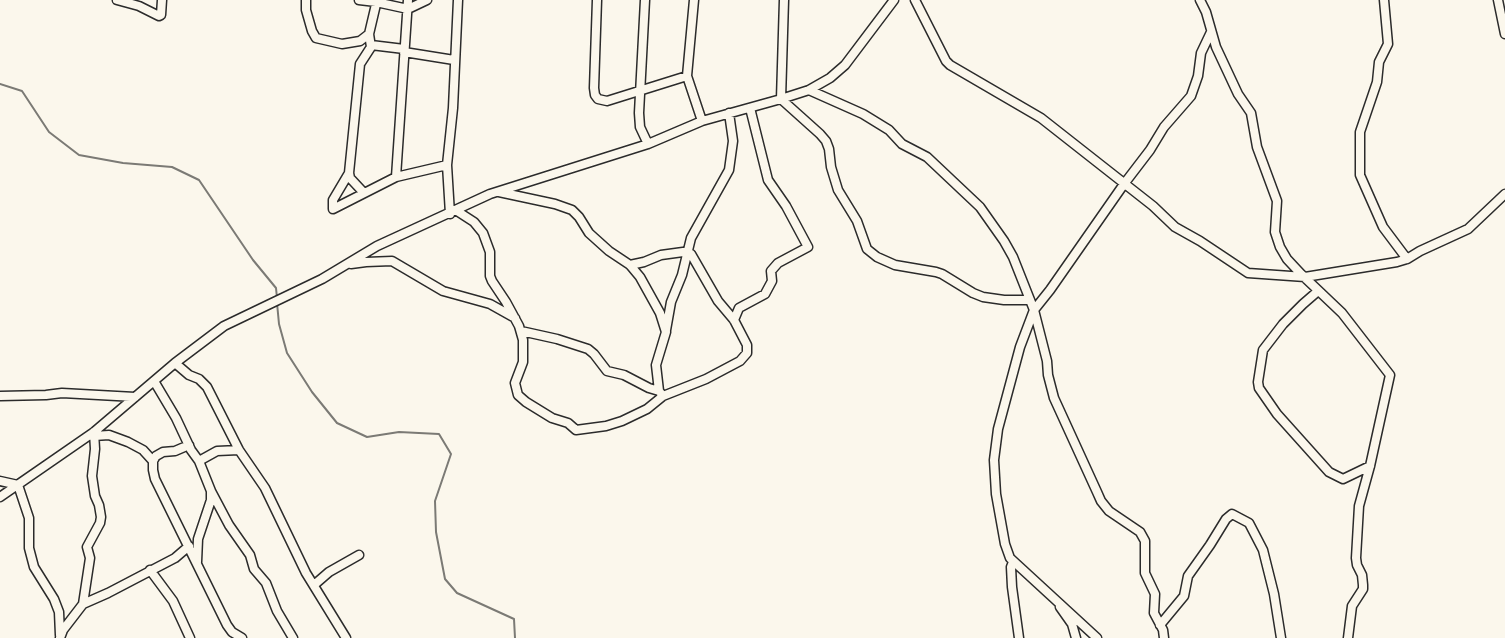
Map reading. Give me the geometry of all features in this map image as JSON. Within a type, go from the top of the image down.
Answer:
[{"type":"street","points":[[117,0],[139,6],[160,16],[162,0]]},
{"type":"street","points":[[306,0],[306,10],[316,38],[342,44],[360,41],[369,34]]},
{"type":"street","points":[[359,0],[377,1],[408,9],[427,0]]},
{"type":"street","points":[[396,177],[408,0]]},
{"type":"street","points":[[453,212],[446,165],[452,108],[458,0]]},
{"type":"street","points":[[598,0],[595,95],[598,99],[607,101],[687,76]]},
{"type":"street","points":[[645,0],[639,121],[648,144]]},
{"type":"street","points":[[694,0],[687,76],[702,121]]},
{"type":"street","points":[[784,0],[781,99],[826,141],[838,190],[858,221],[865,245],[870,252],[895,266],[936,272],[983,297],[1004,300],[1030,300]]},
{"type":"street","points":[[0,497],[94,434],[135,397],[224,326],[322,279],[377,246],[490,194],[648,144],[702,121],[809,90],[830,78],[845,64],[894,0]]},
{"type":"street","points":[[915,0],[946,61],[950,65],[1041,118],[1153,206],[1175,228],[1200,241],[1243,272],[1304,277],[1381,266],[1407,259],[1468,229],[1505,194]]},
{"type":"street","points":[[1200,0],[1233,85],[1251,113],[1257,148],[1277,201],[1275,232],[1287,259],[1342,313],[1390,375],[1358,515],[1356,558],[1364,585],[1352,606],[1348,638]]},
{"type":"street","points":[[1384,0],[1388,44],[1380,62],[1377,82],[1360,132],[1360,175],[1382,227],[1407,259]]},
{"type":"street","points":[[1498,0],[1505,34]]},
{"type":"street","points":[[364,194],[350,178],[349,173],[360,64],[371,45],[369,34],[377,1]]},
{"type":"street","points":[[1097,638],[1013,562],[1005,544],[996,494],[994,460],[998,429],[1020,347],[1034,310],[1150,150],[1164,127],[1191,96],[1198,76],[1201,53],[1211,32]]},
{"type":"street","points":[[371,45],[454,60]]},
{"type":"street","points":[[809,90],[863,114],[889,130],[902,144],[927,157],[984,212],[1004,241],[1013,257],[1034,310],[1054,398],[1096,492],[1109,511],[1140,532],[1145,541],[1145,573],[1155,594],[1154,617],[1162,631]]},
{"type":"street","points":[[734,320],[739,308],[765,294],[772,281],[771,271],[778,263],[808,247],[786,206],[768,180],[750,108]]},
{"type":"street","points":[[661,393],[656,365],[666,332],[674,294],[682,275],[694,231],[728,170],[733,141],[729,113]]},
{"type":"street","points":[[349,173],[333,200],[333,209],[396,177],[446,165]]},
{"type":"street","points":[[499,192],[555,204],[572,210],[592,236],[609,251],[630,265],[640,277],[654,301],[666,332]]},
{"type":"street","points":[[453,212],[474,222],[483,233],[490,252],[490,276],[492,282],[517,319],[523,340],[523,362],[515,383],[518,395],[552,418],[568,423],[576,430],[582,431],[622,421],[646,409],[661,393],[706,379],[740,362],[747,353],[747,345],[734,320],[718,301],[695,259],[688,252]]},
{"type":"street","points":[[630,265],[661,255],[688,252]]},
{"type":"street","points":[[345,265],[392,261],[443,291],[490,304],[517,319]]},
{"type":"street","points":[[1318,291],[1283,324],[1263,350],[1258,382],[1277,414],[1329,472],[1343,478],[1370,466]]},
{"type":"street","points":[[521,331],[558,339],[588,349],[607,371],[624,375],[661,393]]},
{"type":"street","points":[[176,363],[207,387],[240,450],[265,488],[314,585],[346,638]]},
{"type":"street","points":[[154,382],[176,418],[229,525],[250,555],[254,569],[266,583],[276,611],[293,638]]},
{"type":"street","points":[[0,396],[62,393],[135,397]]},
{"type":"street","points":[[94,434],[109,435],[128,442],[143,450],[153,461],[155,479],[227,625],[232,632],[242,638]]},
{"type":"street","points":[[83,604],[90,558],[87,547],[99,526],[101,517],[92,476],[94,434]]},
{"type":"street","points":[[153,461],[156,456],[163,452],[189,446]]},
{"type":"street","points":[[198,461],[217,451],[240,450]]},
{"type":"street","points":[[0,481],[18,484]]},
{"type":"street","points":[[18,484],[29,518],[29,548],[34,567],[54,599],[59,612],[60,637]]},
{"type":"street","points":[[197,564],[198,539],[211,500],[211,491]]},
{"type":"street","points":[[1158,638],[1184,596],[1188,576],[1226,519],[1232,514],[1249,524],[1263,550],[1274,594],[1281,638]]},
{"type":"street","points":[[60,637],[63,630],[83,604],[175,558],[188,546]]},
{"type":"street","points":[[314,585],[329,572],[359,556]]},
{"type":"street","points":[[1013,562],[1011,580],[1019,638]]},
{"type":"street","points":[[150,570],[174,601],[190,638]]},
{"type":"street","points":[[1056,599],[1072,624],[1076,638]]},
{"type":"waterway","points":[[0,84],[22,91],[49,132],[79,155],[123,163],[172,167],[199,180],[253,260],[276,288],[277,298]]},
{"type":"waterway","points":[[277,303],[279,324],[287,353],[312,392],[337,423],[367,437],[399,432],[439,434],[451,454],[435,501],[436,532],[445,579],[457,593],[514,619],[515,638]]}]
